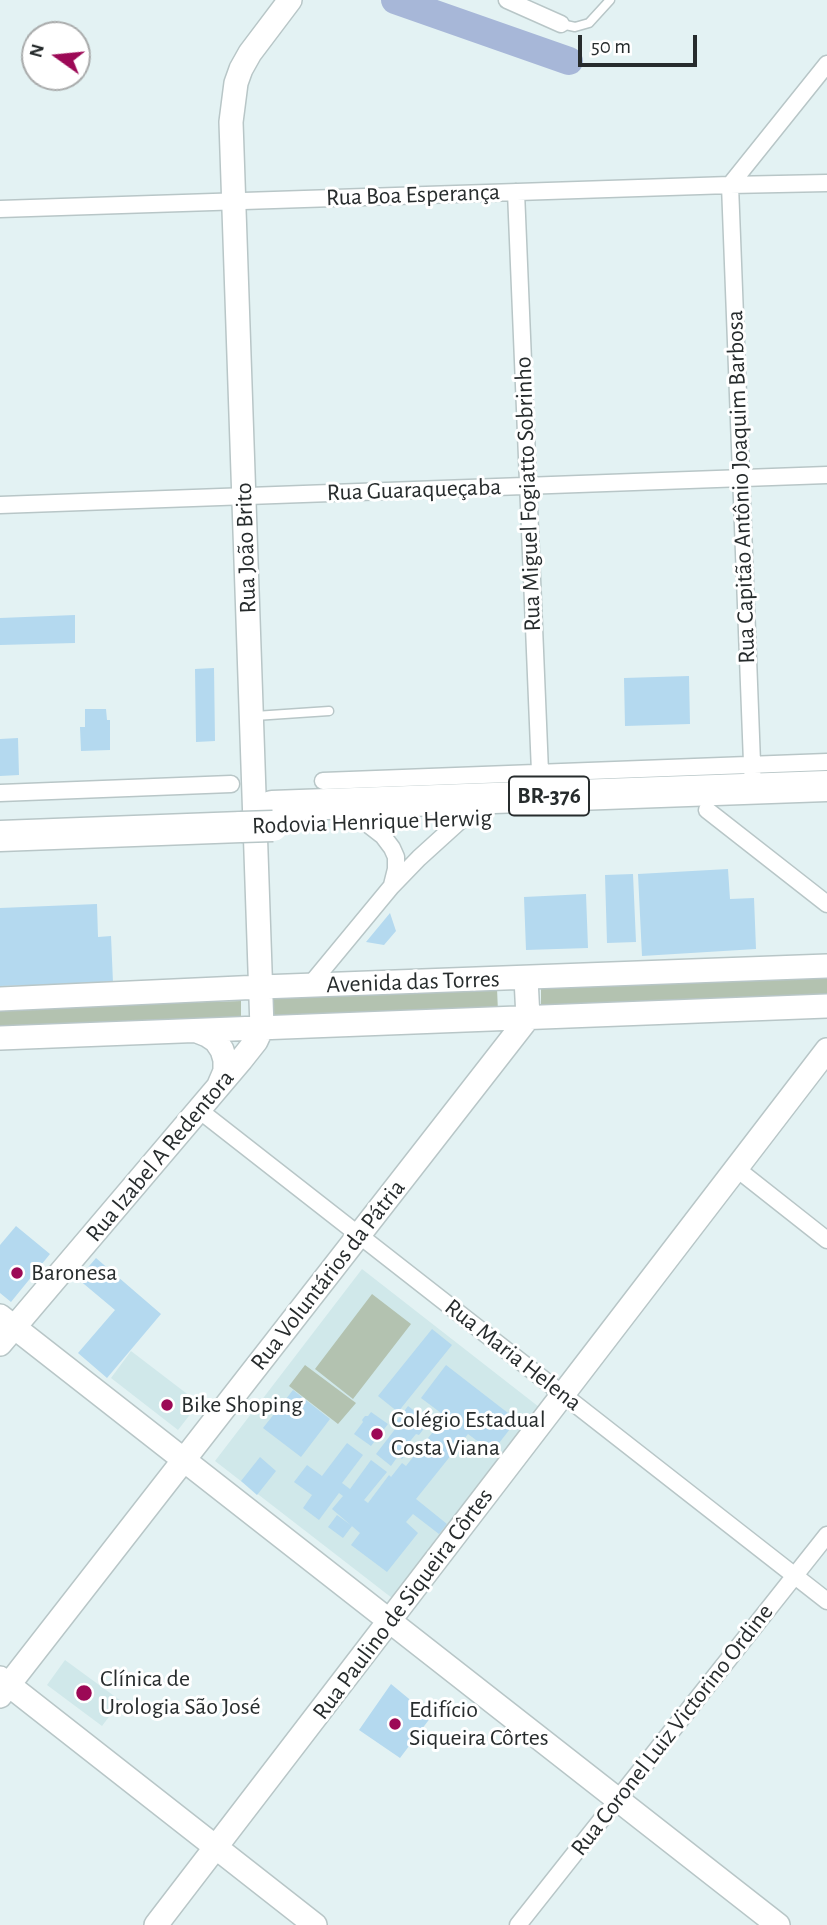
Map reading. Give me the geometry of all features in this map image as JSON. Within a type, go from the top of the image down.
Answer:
[{"type":"highway","name":"Rodovia Henrique Herwig","points":[[273,816],[541,785],[752,777],[827,786]]},
{"type":"highway","name":"Rodovia Henrique Herwig","points":[[0,836],[237,806]]},
{"type":"highway","name":"Rodovia Henrique Herwig","points":[[0,816],[237,806],[273,816],[365,822],[827,806]]},
{"type":"street","name":"Rua João Brito","points":[[262,1028],[231,122],[234,93],[241,69],[250,52],[290,0]]},
{"type":"street","points":[[507,0],[561,24]]},
{"type":"street","points":[[730,184],[827,64]]},
{"type":"street","name":"Rua Boa Esperança","points":[[0,209],[827,183]]},
{"type":"street","name":"Rua Capitão Antônio Joaquim Barbosa","points":[[730,184],[752,777]]},
{"type":"street","name":"Rua Miguel Fogiatto Sobrinho","points":[[516,192],[541,785]]},
{"type":"street","name":"Rua Guaraqueçaba","points":[[0,505],[827,475]]},
{"type":"street","points":[[752,777],[827,762]]},
{"type":"street","points":[[323,781],[541,785]]},
{"type":"street","points":[[0,793],[237,806]]},
{"type":"street","points":[[707,810],[827,904]]},
{"type":"street","points":[[310,985],[391,887],[462,819]]},
{"type":"street","points":[[365,822],[383,836],[396,857],[391,887]]},
{"type":"street","name":"Avenida das Torres","points":[[0,999],[827,966]]},
{"type":"street","points":[[526,978],[528,1018]]},
{"type":"street","name":"Avenida das Torres","points":[[0,1038],[823,1008]]},
{"type":"street","name":"Rua Voluntários da Pátria","points":[[3,1686],[184,1460],[528,1018]]},
{"type":"street","name":"Rua Izabel A Redentora","points":[[5,1329],[218,1088],[248,1052],[262,1028]]},
{"type":"street","points":[[197,1031],[216,1041],[222,1050],[225,1071],[218,1088]]},
{"type":"street","name":"Rua Paulino de Siqueira Côrtes","points":[[156,1925],[827,1050]]},
{"type":"street","name":"Rua Maria Helena","points":[[199,1110],[827,1601]]},
{"type":"street","points":[[737,1168],[827,1240]]},
{"type":"street","points":[[5,1329],[184,1460],[778,1925]]},
{"type":"street","name":"Rua Coronel Luiz Victorino Ordine","points":[[518,1925],[827,1535]]},
{"type":"street","points":[[3,1686],[315,1925]]},
{"type":"lane","points":[[561,24],[575,27],[589,23],[610,0]]},
{"type":"lane","points":[[251,716],[328,711]]},
{"type":"shaded area","name":"Colégio Estadual Costa Viana","points":[[362,1269],[539,1407],[392,1598],[215,1461]]},
{"type":"shaded area","points":[[131,1351],[199,1403],[178,1430],[111,1378]]},
{"type":"shaded area","name":"Clínica de Urologia São José","points":[[65,1660],[121,1701],[102,1726],[47,1685]]},
{"type":"green space","points":[[827,977],[827,996],[541,1012],[541,988]]},
{"type":"green space","points":[[497,988],[498,1012],[267,1020],[270,997]]},
{"type":"green space","points":[[241,1001],[241,1024],[0,1033],[0,1008]]},
{"type":"green space","points":[[372,1294],[411,1324],[353,1399],[315,1369]]},
{"type":"green space","points":[[305,1365],[356,1403],[338,1424],[289,1386]]},
{"type":"building","points":[[75,615],[75,643],[0,645],[0,618]]},
{"type":"building","points":[[214,668],[215,741],[196,742],[195,669]]},
{"type":"building","points":[[689,676],[690,724],[625,726],[624,678]]},
{"type":"building","points":[[85,709],[106,709],[107,720],[110,720],[110,750],[81,751],[80,727],[85,727]]},
{"type":"building","points":[[18,738],[19,775],[0,776],[0,739]]},
{"type":"building","points":[[728,869],[730,899],[754,898],[756,949],[642,956],[638,874]]},
{"type":"building","points":[[633,874],[636,942],[607,943],[605,875]]},
{"type":"building","points":[[586,894],[588,948],[526,950],[524,897]]},
{"type":"building","points":[[97,904],[98,937],[111,936],[113,983],[0,986],[0,908]]},
{"type":"building","points":[[390,913],[396,931],[384,945],[366,942]]},
{"type":"building","name":"Baronesa","points":[[16,1226],[50,1254],[11,1302],[0,1293],[0,1245]]},
{"type":"building","points":[[96,1258],[161,1314],[107,1378],[78,1353],[115,1310],[78,1279]]},
{"type":"building","points":[[432,1329],[452,1345],[398,1412],[378,1396]]},
{"type":"building","points":[[446,1365],[517,1420],[492,1452],[468,1434],[416,1499],[447,1524],[439,1534],[413,1514],[406,1522],[418,1533],[387,1572],[351,1545],[360,1533],[332,1509],[343,1496],[339,1493],[319,1520],[303,1508],[312,1495],[294,1482],[307,1465],[322,1476],[347,1443],[363,1455],[342,1483],[350,1489],[371,1460],[387,1472],[364,1500],[368,1503],[389,1475],[391,1477],[402,1463],[406,1466],[436,1428],[439,1430],[449,1419],[421,1398]]},
{"type":"building","points":[[293,1390],[330,1419],[301,1457],[263,1428]]},
{"type":"building","points":[[408,1406],[429,1422],[406,1446],[410,1449],[402,1459],[398,1456],[391,1466],[376,1454],[399,1424],[396,1422]]},
{"type":"building","points":[[371,1412],[388,1424],[371,1446],[354,1434],[365,1416]]},
{"type":"building","points":[[260,1457],[276,1471],[257,1495],[241,1481]]},
{"type":"building","points":[[337,1515],[352,1526],[343,1538],[328,1527]]},
{"type":"building","name":"Edifício Siqueira Côrtes","points":[[391,1684],[431,1717],[400,1758],[359,1730]]},
{"type":"waterway","points":[[395,0],[569,61]]},
{"type":"place","name":"Baronesa","points":[[17,1273]]},
{"type":"place","name":"Bike Shoping","points":[[167,1405]]},
{"type":"place","name":"Colégio Estadual Costa Viana","points":[[377,1434]]},
{"type":"place","name":"Clínica de Urologia São José","points":[[84,1693]]},
{"type":"place","name":"Edifício Siqueira Côrtes","points":[[395,1724]]}]
